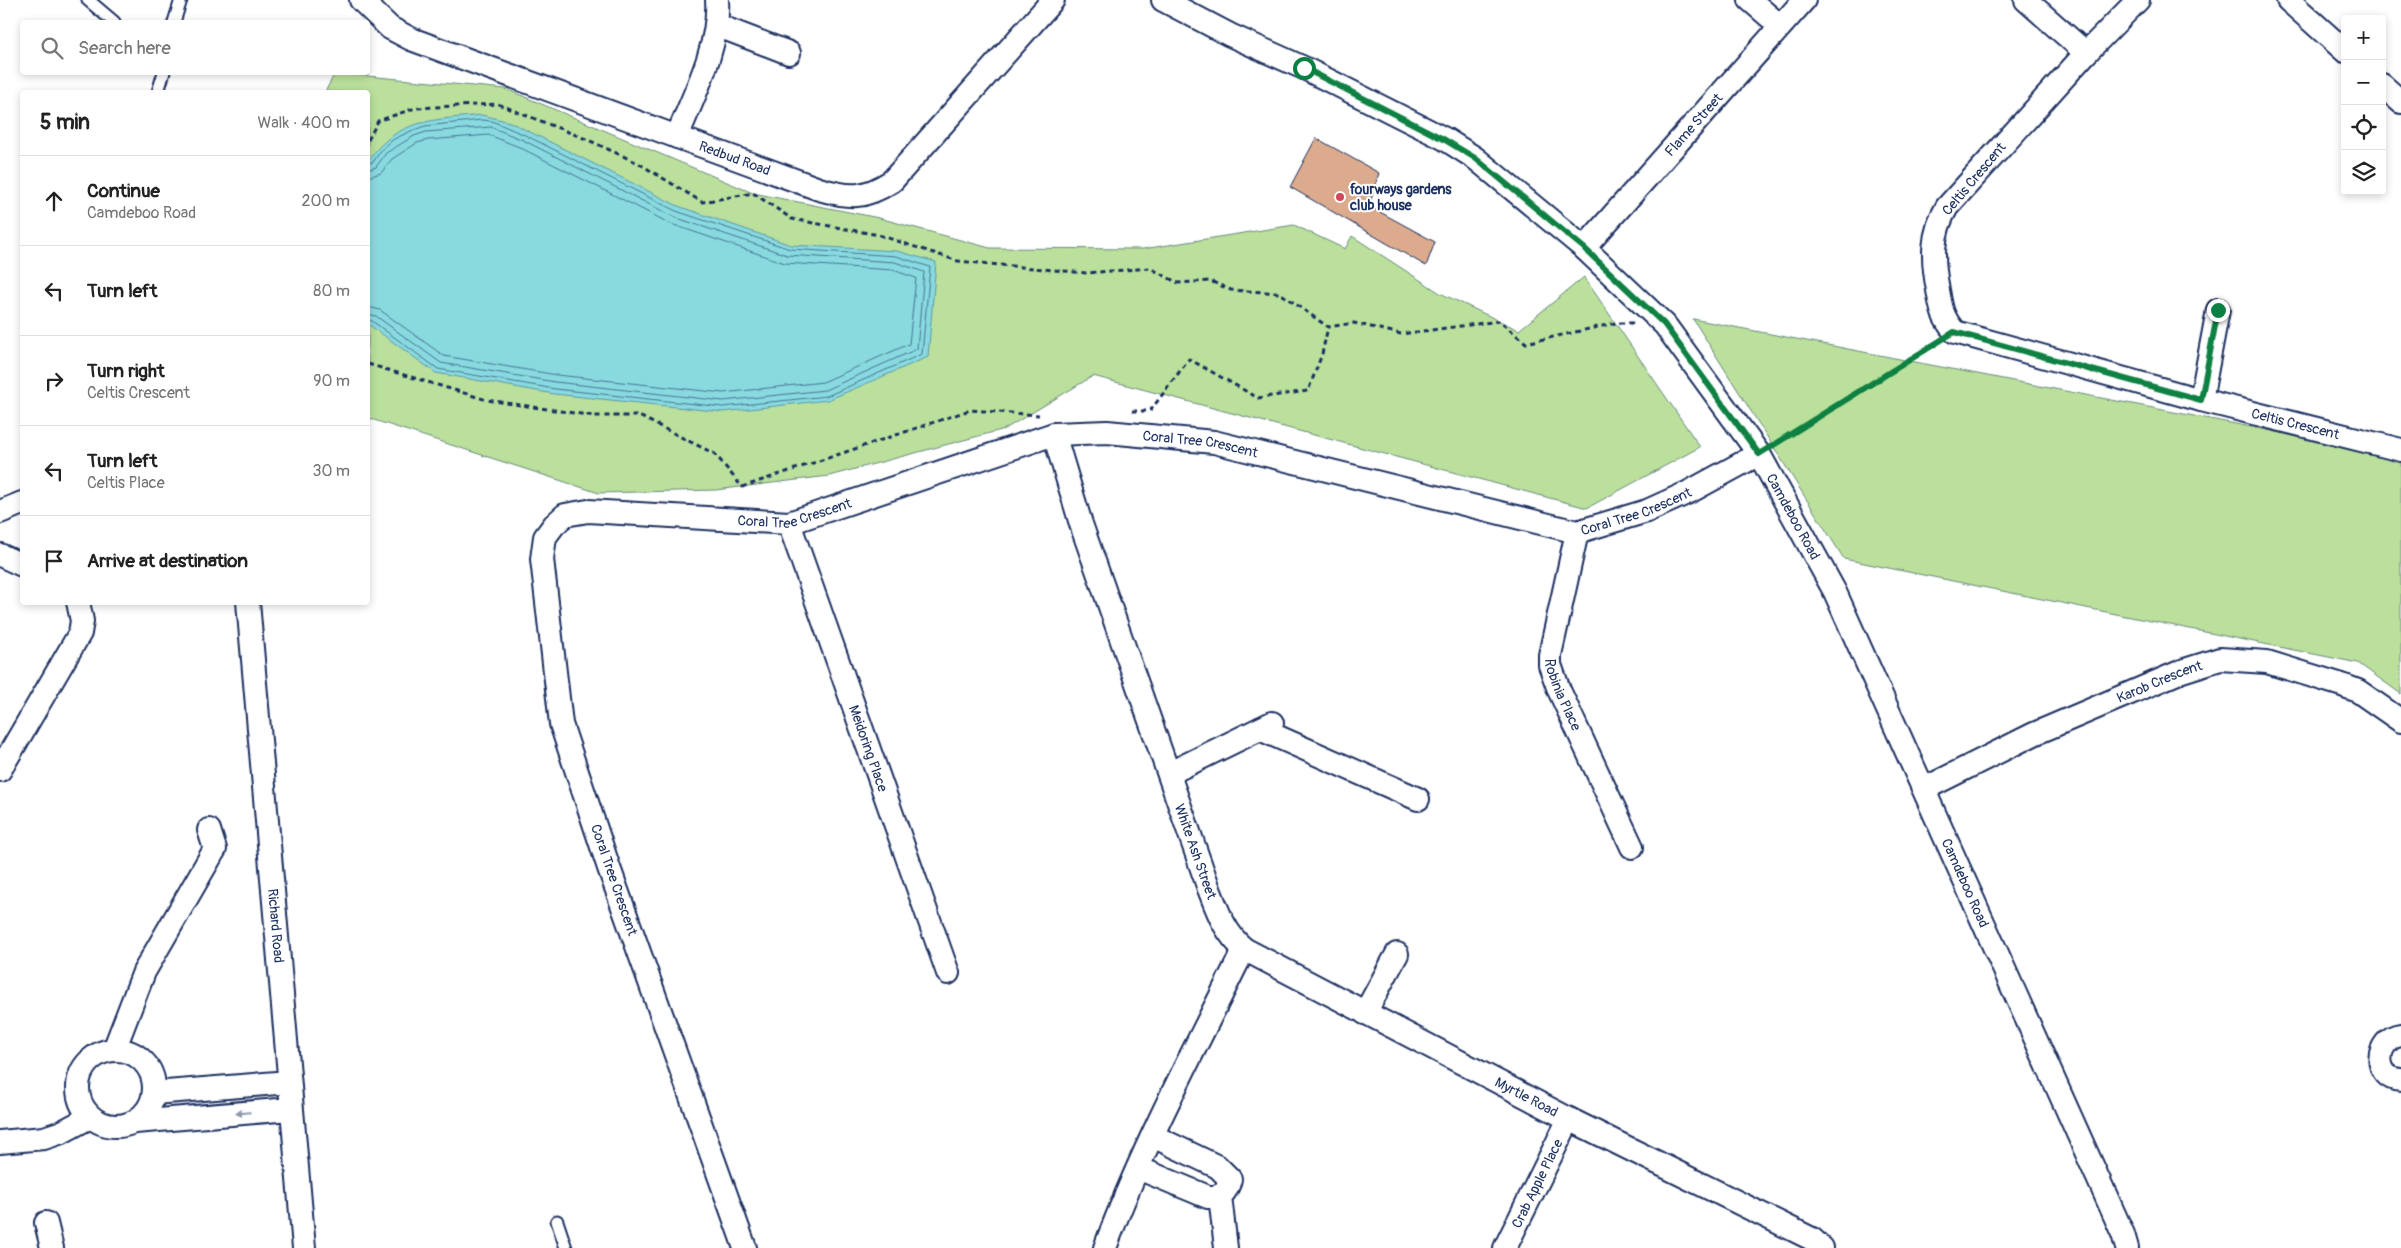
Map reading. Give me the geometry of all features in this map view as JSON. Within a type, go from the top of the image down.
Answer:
[{"type":"street","name":"Redbud Road","points":[[361,0],[390,28],[411,39],[833,193],[856,197],[876,191],[892,181],[1052,0]]},
{"type":"street","points":[[678,137],[710,49],[716,25],[717,0]]},
{"type":"street","name":"Camdeboo Road","points":[[1163,0],[1445,140],[1475,158],[1584,248],[1664,324],[1759,454],[1836,592],[2119,1225],[2127,1248]]},
{"type":"street","points":[[1750,0],[1779,25]]},
{"type":"street","name":"Flame Street","points":[[1584,248],[1779,25],[1804,0]]},
{"type":"street","points":[[2026,0],[2086,52]]},
{"type":"street","name":"Celtis Crescent","points":[[2138,0],[2086,52],[1955,197],[1938,222],[1932,261],[1943,318],[1954,332],[2201,400],[2401,450]]},
{"type":"street","points":[[2288,0],[2341,47]]},
{"type":"street","points":[[716,25],[788,53]]},
{"type":"street","points":[[2386,89],[2401,102]]},
{"type":"street","points":[[2201,400],[2218,310]]},
{"type":"street","name":"Coral Tree Crescent","points":[[745,1248],[560,724],[542,559],[545,537],[565,514],[588,511],[789,523],[1050,425],[1214,442],[1577,532],[1647,511],[1689,492],[1759,454]]},
{"type":"street","name":"White Ash Street","points":[[1050,425],[1081,524],[1222,922],[1232,939],[1244,949]]},
{"type":"street","points":[[0,512],[20,503]]},
{"type":"street","name":"Meidoring Place","points":[[789,523],[948,973]]},
{"type":"street","name":"Robinia Place","points":[[1577,532],[1566,589],[1552,640],[1550,665],[1559,690],[1632,848]]},
{"type":"street","points":[[0,555],[20,564]]},
{"type":"street","points":[[0,770],[80,633],[82,622],[79,605]]},
{"type":"street","name":"Richard Road","points":[[248,605],[304,1248]]},
{"type":"street","name":"Karob Crescent","points":[[1924,789],[2034,734],[2182,671],[2220,659],[2267,662],[2342,684],[2358,691],[2401,721]]},
{"type":"street","points":[[1170,773],[1266,725],[1418,799]]},
{"type":"street","points":[[114,1050],[144,972],[215,849],[209,830]]},
{"type":"street","points":[[1105,1248],[1138,1168],[1244,949]]},
{"type":"street","name":"Myrtle Road","points":[[1244,949],[1569,1119],[1818,1246]]},
{"type":"street","points":[[1365,1013],[1397,954]]},
{"type":"street","points":[[2401,1035],[2386,1043],[2380,1053],[2379,1063],[2385,1074],[2401,1080]]},
{"type":"street","points":[[135,1122],[151,1104],[154,1093],[153,1079],[144,1062],[127,1051],[114,1050],[101,1053],[90,1060],[82,1071],[78,1083],[78,1095],[82,1107],[90,1116],[99,1123],[111,1127],[135,1122],[292,1109]]},
{"type":"street","points":[[154,1093],[289,1082]]},
{"type":"street","points":[[0,1142],[44,1138],[62,1132],[90,1116]]},
{"type":"street","name":"Crab Apple Place","points":[[1505,1248],[1569,1119]]},
{"type":"street","points":[[1138,1168],[1208,1197],[1220,1196],[1227,1189],[1230,1179],[1224,1171],[1153,1136]]},
{"type":"street","points":[[1220,1196],[1226,1248]]},
{"type":"street","points":[[46,1223],[52,1248]]},
{"type":"lane","points":[[88,0],[112,20]]},
{"type":"lane","points":[[175,20],[181,0]]},
{"type":"lane","points":[[557,1221],[566,1248]]},
{"type":"path","points":[[370,136],[378,121],[415,108],[498,104],[586,139],[638,164],[702,202],[753,192],[792,220],[880,235],[958,261],[1086,273],[1150,268],[1178,283],[1210,281],[1232,290],[1280,293],[1328,327],[1354,322],[1401,334],[1500,321],[1526,343],[1616,323],[1664,324]]},
{"type":"path","points":[[1131,412],[1150,411],[1189,359],[1258,398],[1308,391],[1322,354],[1328,327]]},
{"type":"path","points":[[1759,454],[1954,332]]},
{"type":"path","points":[[370,365],[487,400],[594,416],[639,416],[715,454],[742,486],[970,410],[1026,416],[1050,425]]},
{"type":"green space","points":[[334,75],[356,75],[506,89],[753,193],[879,218],[990,248],[1143,249],[1294,225],[1345,249],[1352,236],[1440,293],[1519,330],[1584,277],[1700,447],[1587,508],[1093,376],[1005,429],[829,476],[716,490],[599,493],[370,419],[370,90],[326,90]]},
{"type":"green space","points":[[1693,319],[2401,456],[2401,694],[2358,663],[1844,559]]},
{"type":"water","points":[[482,115],[510,122],[678,206],[791,245],[897,251],[936,262],[928,357],[828,400],[723,412],[554,394],[436,373],[370,325],[370,158],[391,136],[404,129],[433,120]]},
{"type":"building","name":"fourways gardens club house","points":[[1316,138],[1379,173],[1369,206],[1435,242],[1426,266],[1290,187]]},
{"type":"place","name":"fourways gardens club house","points":[[1340,197]]},
{"type":"route","points":[[1304,68],[1445,140],[1475,158],[1584,248],[1664,324],[1759,454],[1954,332],[2201,400],[2218,310]]}]
